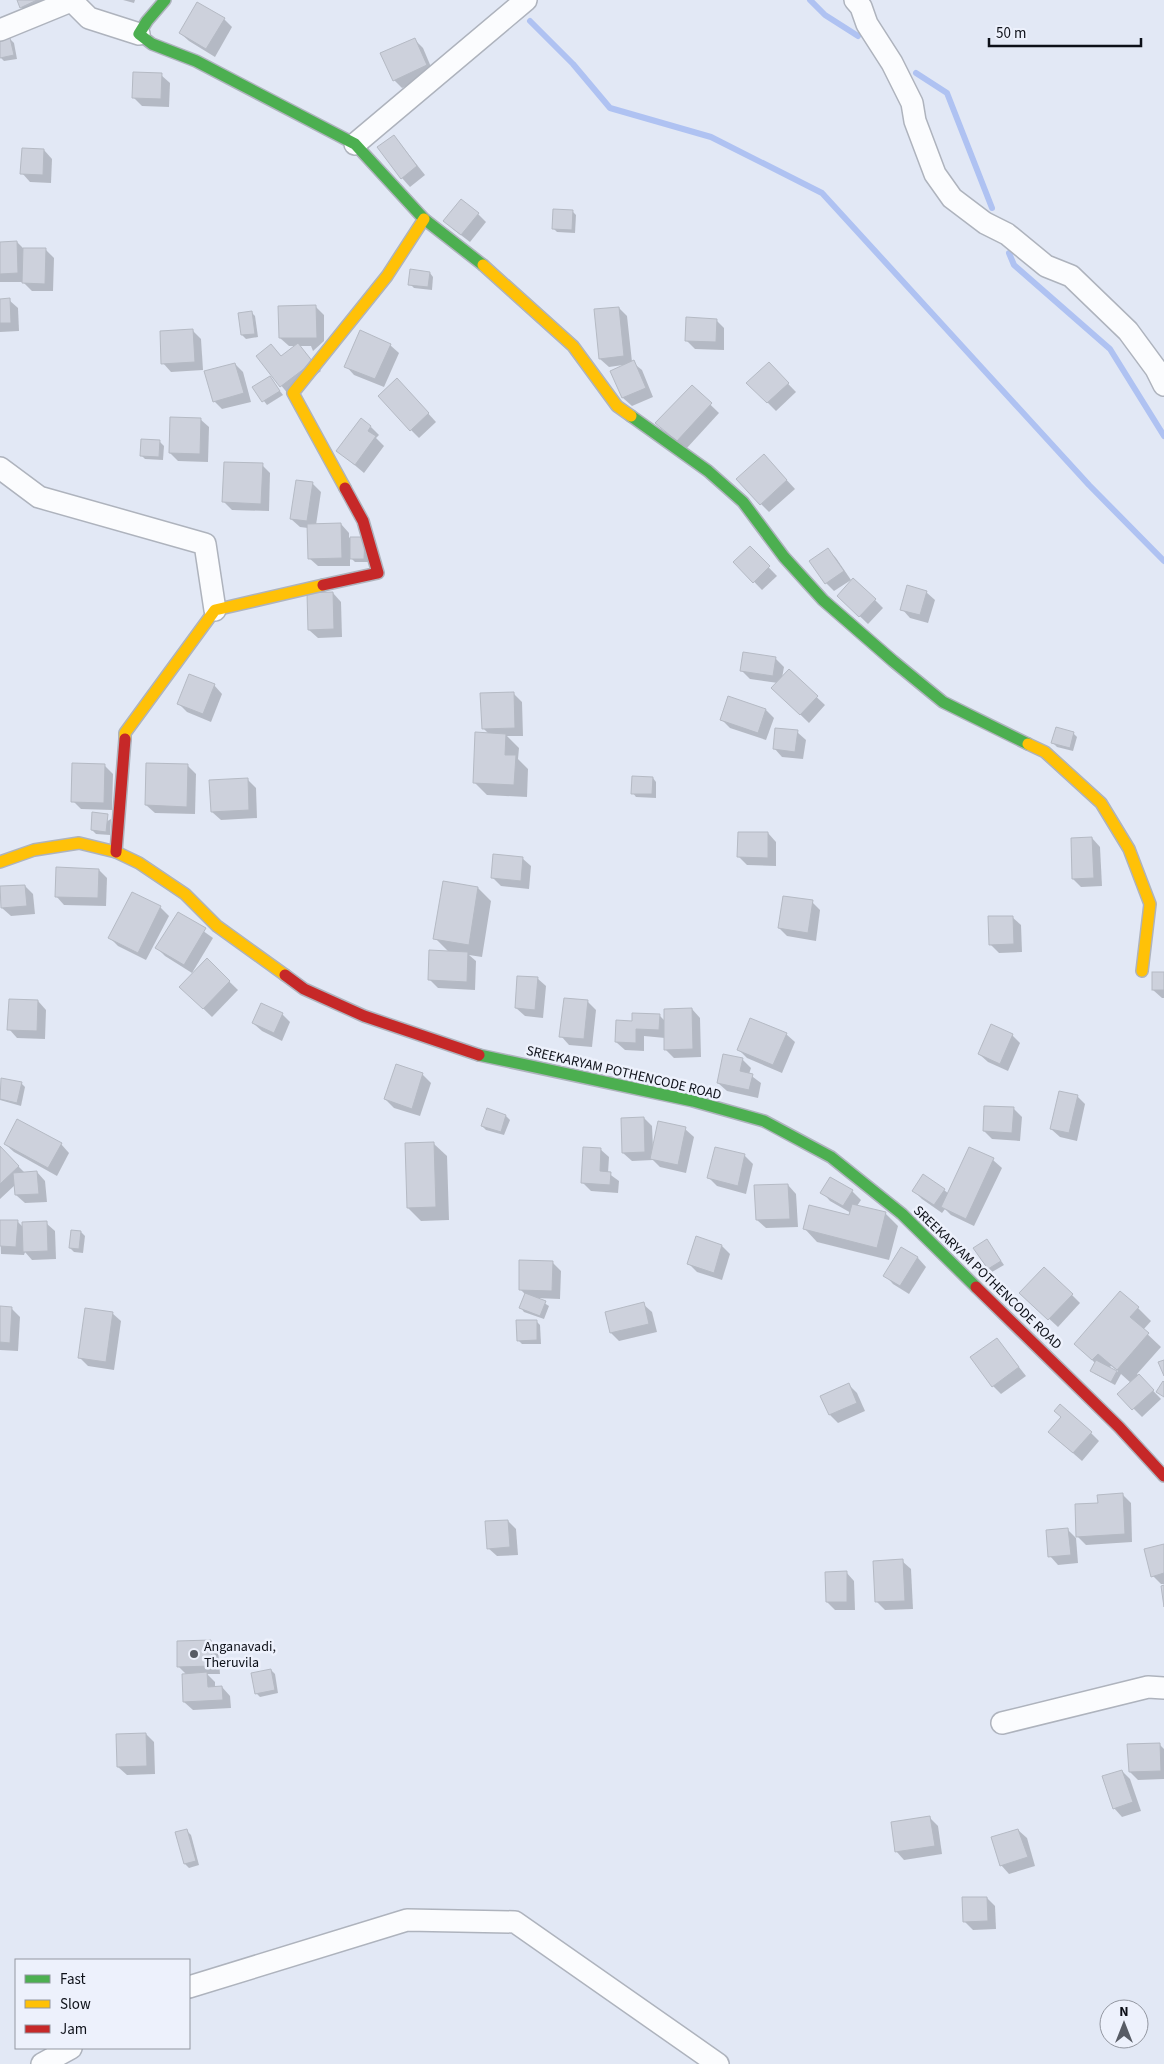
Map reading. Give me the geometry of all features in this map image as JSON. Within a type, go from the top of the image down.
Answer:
[{"type":"street","points":[[139,34],[164,0]]},
{"type":"street","points":[[355,144],[526,0]]},
{"type":"street","points":[[855,0],[861,7],[867,24],[892,63],[912,103],[915,121],[935,174],[952,198],[985,223],[1007,234],[1046,266],[1071,276],[1128,332],[1156,369],[1164,384]]},
{"type":"street","points":[[0,30],[71,1],[89,18],[139,34],[152,44],[196,60],[355,144],[424,219],[493,274],[573,346],[617,406],[708,471],[743,502],[784,557],[823,600],[892,662],[943,702],[1045,752],[1101,803],[1129,849],[1150,904],[1142,971]]},
{"type":"street","points":[[116,852],[124,733],[215,610],[378,573],[363,522],[293,393],[388,276],[424,219]]},
{"type":"street","points":[[0,468],[39,497],[206,544],[215,610]]},
{"type":"street","name":"SREEKARYAM POTHENCODE ROAD","points":[[0,862],[34,850],[78,843],[116,852],[139,863],[185,894],[217,926],[304,989],[364,1016],[473,1054],[693,1101],[764,1121],[831,1157],[902,1214],[1119,1427],[1164,1476]]},
{"type":"street","points":[[1002,1723],[1148,1687],[1164,1688]]},
{"type":"street","points":[[190,1987],[407,1920],[515,1922],[718,2064]]},
{"type":"street","points":[[42,2064],[69,2049]]},
{"type":"building","points":[[17,0],[37,0],[20,8]]},
{"type":"building","points":[[197,2],[225,18],[206,49],[179,33]]},
{"type":"building","points":[[10,38],[14,55],[0,58],[0,40]]},
{"type":"building","points":[[415,38],[427,65],[393,81],[380,53]]},
{"type":"building","points":[[133,72],[162,73],[161,99],[132,98]]},
{"type":"building","points":[[394,135],[417,166],[401,179],[377,147]]},
{"type":"building","points":[[22,148],[44,149],[43,175],[20,174]]},
{"type":"building","points":[[461,199],[479,213],[461,235],[443,221]]},
{"type":"building","points":[[553,209],[573,210],[572,230],[552,229]]},
{"type":"building","points":[[17,241],[18,273],[0,274],[0,242]]},
{"type":"building","points":[[23,248],[46,248],[45,284],[22,283]]},
{"type":"building","points":[[410,269],[430,272],[428,287],[408,285]]},
{"type":"building","points":[[10,298],[11,323],[0,323],[0,299]]},
{"type":"building","points":[[316,305],[317,338],[279,338],[278,306]]},
{"type":"building","points":[[619,307],[624,356],[599,359],[594,309]]},
{"type":"building","points":[[252,311],[255,334],[241,335],[238,313]]},
{"type":"building","points":[[686,317],[717,319],[716,342],[685,341]]},
{"type":"building","points":[[193,329],[195,362],[161,364],[160,331]]},
{"type":"building","points":[[360,330],[391,344],[375,379],[344,367]]},
{"type":"building","points":[[298,343],[313,362],[280,387],[256,356],[271,344],[281,356]]},
{"type":"building","points":[[634,360],[646,388],[622,398],[610,371]]},
{"type":"building","points":[[769,362],[789,383],[767,403],[746,383]]},
{"type":"building","points":[[235,363],[244,393],[213,402],[204,371]]},
{"type":"building","points":[[270,376],[280,391],[262,402],[252,387]]},
{"type":"building","points":[[397,378],[429,413],[410,431],[378,396]]},
{"type":"building","points":[[692,385],[712,403],[677,441],[655,423]]},
{"type":"building","points":[[170,417],[201,418],[200,454],[169,453]]},
{"type":"building","points":[[361,418],[371,426],[368,431],[376,436],[355,465],[336,451]]},
{"type":"building","points":[[141,439],[160,440],[159,457],[140,456]]},
{"type":"building","points":[[764,454],[787,480],[760,505],[736,479]]},
{"type":"building","points":[[224,462],[263,463],[261,504],[222,502]]},
{"type":"building","points":[[296,480],[313,482],[307,521],[290,519]]},
{"type":"building","points":[[341,523],[342,558],[308,559],[307,524]]},
{"type":"building","points":[[350,537],[365,537],[364,559],[350,559]]},
{"type":"building","points":[[750,546],[770,566],[753,583],[733,562]]},
{"type":"building","points":[[828,548],[844,571],[825,584],[809,561]]},
{"type":"building","points":[[853,578],[876,599],[859,617],[837,596]]},
{"type":"building","points":[[907,585],[927,591],[920,615],[900,610]]},
{"type":"building","points":[[333,592],[334,629],[308,630],[307,593]]},
{"type":"building","points":[[743,652],[776,657],[773,676],[740,671]]},
{"type":"building","points":[[789,669],[818,696],[800,715],[771,688]]},
{"type":"building","points":[[189,674],[215,684],[203,714],[177,704]]},
{"type":"building","points":[[514,692],[515,728],[482,729],[480,693]]},
{"type":"building","points":[[728,696],[766,709],[758,733],[720,720]]},
{"type":"building","points":[[1056,727],[1074,732],[1070,748],[1051,743]]},
{"type":"building","points":[[775,728],[798,730],[795,752],[773,749]]},
{"type":"building","points":[[475,732],[506,734],[505,755],[516,755],[514,785],[473,783]]},
{"type":"building","points":[[72,763],[105,764],[104,803],[71,802]]},
{"type":"building","points":[[146,763],[188,764],[187,807],[145,805]]},
{"type":"building","points":[[632,776],[653,777],[652,794],[631,794]]},
{"type":"building","points":[[248,778],[249,810],[211,812],[209,780]]},
{"type":"building","points":[[92,812],[108,814],[106,832],[91,830]]},
{"type":"building","points":[[738,832],[768,832],[768,858],[737,857]]},
{"type":"building","points":[[1092,837],[1094,878],[1072,879],[1071,838]]},
{"type":"building","points":[[493,854],[523,857],[521,881],[491,878]]},
{"type":"building","points":[[56,867],[99,869],[98,898],[55,897]]},
{"type":"building","points":[[443,881],[478,887],[469,945],[433,939]]},
{"type":"building","points":[[25,885],[27,906],[1,908],[0,886]]},
{"type":"building","points":[[132,892],[161,906],[138,953],[108,938]]},
{"type":"building","points":[[783,896],[813,900],[808,933],[778,928]]},
{"type":"building","points":[[178,912],[206,928],[184,965],[155,948]]},
{"type":"building","points":[[988,916],[1013,916],[1014,944],[989,945]]},
{"type":"building","points":[[429,950],[468,952],[467,982],[428,980]]},
{"type":"building","points":[[207,958],[230,981],[203,1009],[179,987]]},
{"type":"building","points":[[1152,972],[1164,972],[1164,990],[1152,990]]},
{"type":"building","points":[[517,976],[538,977],[535,1010],[515,1008]]},
{"type":"building","points":[[564,998],[588,1000],[584,1039],[559,1037]]},
{"type":"building","points":[[9,999],[38,1000],[37,1031],[7,1030]]},
{"type":"building","points":[[261,1003],[283,1013],[274,1033],[252,1023]]},
{"type":"building","points":[[692,1008],[693,1049],[664,1050],[664,1009]]},
{"type":"building","points":[[632,1013],[660,1014],[659,1030],[636,1029],[636,1043],[615,1042],[616,1020],[632,1021]]},
{"type":"building","points":[[750,1018],[787,1033],[773,1065],[737,1050]]},
{"type":"building","points":[[991,1024],[1013,1034],[1000,1064],[978,1054]]},
{"type":"building","points":[[723,1054],[743,1058],[740,1071],[753,1074],[749,1090],[717,1083]]},
{"type":"building","points":[[396,1064],[423,1073],[412,1109],[384,1099]]},
{"type":"building","points":[[1,1078],[22,1082],[17,1103],[0,1099]]},
{"type":"building","points":[[1059,1091],[1078,1095],[1069,1133],[1050,1129]]},
{"type":"building","points":[[984,1106],[1014,1107],[1012,1133],[983,1131]]},
{"type":"building","points":[[487,1108],[506,1115],[501,1132],[481,1126]]},
{"type":"building","points":[[644,1117],[645,1152],[622,1153],[621,1118]]},
{"type":"building","points":[[17,1119],[62,1143],[48,1168],[4,1144]]},
{"type":"building","points":[[658,1121],[686,1127],[678,1165],[650,1159]]},
{"type":"building","points":[[434,1142],[436,1207],[407,1208],[405,1143]]},
{"type":"building","points":[[0,1146],[19,1166],[0,1184]]},
{"type":"building","points":[[583,1147],[601,1148],[600,1171],[611,1172],[610,1185],[581,1183]]},
{"type":"building","points":[[715,1147],[745,1154],[738,1186],[707,1178]]},
{"type":"building","points":[[969,1147],[994,1158],[966,1219],[941,1207]]},
{"type":"building","points":[[37,1171],[39,1194],[15,1195],[13,1173]]},
{"type":"building","points":[[923,1174],[945,1189],[934,1205],[912,1191]]},
{"type":"building","points":[[830,1177],[853,1190],[843,1206],[820,1193]]},
{"type":"building","points":[[788,1184],[790,1219],[756,1220],[754,1185]]},
{"type":"building","points":[[852,1204],[886,1212],[877,1248],[803,1229],[809,1205],[849,1215]]},
{"type":"building","points":[[0,1220],[18,1220],[16,1247],[0,1246]]},
{"type":"building","points":[[47,1221],[48,1251],[23,1252],[22,1222]]},
{"type":"building","points":[[71,1230],[81,1231],[79,1249],[69,1248]]},
{"type":"building","points":[[696,1236],[722,1245],[714,1273],[687,1264]]},
{"type":"building","points":[[987,1239],[1001,1261],[988,1269],[973,1248]]},
{"type":"building","points":[[901,1247],[918,1257],[900,1286],[883,1276]]},
{"type":"building","points":[[519,1260],[553,1261],[552,1291],[519,1290]]},
{"type":"building","points":[[1044,1267],[1073,1294],[1048,1320],[1019,1293]]},
{"type":"building","points":[[1120,1291],[1139,1307],[1130,1317],[1149,1333],[1117,1370],[1098,1354],[1092,1360],[1074,1344]]},
{"type":"building","points":[[525,1293],[546,1301],[540,1316],[519,1308]]},
{"type":"building","points":[[644,1302],[649,1324],[610,1333],[605,1312]]},
{"type":"building","points":[[0,1306],[12,1307],[10,1343],[0,1342]]},
{"type":"building","points":[[85,1308],[113,1312],[106,1362],[78,1358]]},
{"type":"building","points":[[516,1320],[537,1320],[537,1340],[517,1341]]},
{"type":"building","points":[[997,1338],[1019,1367],[992,1387],[970,1357]]},
{"type":"building","points":[[1096,1360],[1117,1371],[1111,1382],[1090,1371]]},
{"type":"building","points":[[1164,1360],[1164,1376],[1158,1362]]},
{"type":"building","points":[[1139,1374],[1154,1390],[1132,1410],[1117,1394]]},
{"type":"building","points":[[1164,1382],[1164,1397],[1156,1392]]},
{"type":"building","points":[[849,1383],[857,1403],[829,1415],[820,1396]]},
{"type":"building","points":[[1060,1404],[1092,1432],[1073,1453],[1048,1432],[1061,1417],[1054,1411]]},
{"type":"building","points":[[1123,1493],[1125,1534],[1076,1537],[1075,1504],[1098,1503],[1097,1495]]},
{"type":"building","points":[[508,1520],[510,1547],[487,1549],[485,1521]]},
{"type":"building","points":[[1068,1528],[1071,1555],[1048,1557],[1046,1530]]},
{"type":"building","points":[[1164,1544],[1164,1573],[1151,1577],[1144,1549]]},
{"type":"building","points":[[903,1559],[905,1601],[875,1602],[873,1561]]},
{"type":"building","points":[[847,1571],[847,1602],[826,1602],[825,1572]]},
{"type":"building","points":[[1164,1585],[1164,1607],[1161,1586]]},
{"type":"building","name":"Anganavadi, Theruvila","points":[[211,1640],[212,1666],[177,1667],[177,1641]]},
{"type":"building","points":[[271,1669],[275,1690],[255,1694],[251,1673]]},
{"type":"building","points":[[207,1672],[208,1687],[222,1686],[223,1700],[183,1702],[182,1674]]},
{"type":"building","points":[[146,1733],[147,1766],[117,1767],[116,1734]]},
{"type":"building","points":[[1160,1743],[1161,1771],[1129,1772],[1127,1744]]},
{"type":"building","points":[[1122,1770],[1133,1802],[1113,1809],[1102,1776]]},
{"type":"building","points":[[930,1816],[935,1846],[895,1852],[891,1822]]},
{"type":"building","points":[[187,1829],[196,1861],[184,1864],[175,1832]]},
{"type":"building","points":[[1018,1829],[1028,1857],[1000,1866],[991,1837]]},
{"type":"building","points":[[962,1897],[987,1897],[988,1921],[963,1922]]},
{"type":"waterway","points":[[810,0],[825,15],[858,36]]},
{"type":"waterway","points":[[530,21],[573,64],[610,108],[711,137],[822,193],[1089,485],[1164,561]]},
{"type":"waterway","points":[[916,73],[947,93],[992,208]]},
{"type":"waterway","points":[[1009,253],[1014,265],[1110,349],[1164,436]]},
{"type":"traffic: fast","points":[[165,0],[147,21],[139,34],[152,44],[196,61],[355,144],[424,219],[483,265]]},
{"type":"traffic: fast","points":[[631,416],[708,471],[743,502],[784,557],[823,600],[893,661],[943,702],[1028,744]]},
{"type":"traffic: fast","points":[[479,1055],[693,1101],[764,1121],[831,1157],[902,1214],[976,1287]]},
{"type":"traffic: slow","points":[[345,488],[293,393],[387,276],[424,219]]},
{"type":"traffic: slow","points":[[483,265],[573,346],[617,406],[631,416]]},
{"type":"traffic: slow","points":[[125,739],[125,733],[215,610],[323,585]]},
{"type":"traffic: slow","points":[[1028,744],[1045,752],[1101,803],[1129,849],[1150,904],[1142,971]]},
{"type":"traffic: slow","points":[[0,862],[34,850],[79,843],[116,852],[139,863],[185,894],[217,926],[285,975]]},
{"type":"traffic: jam","points":[[323,585],[378,573],[363,521],[345,488]]},
{"type":"traffic: jam","points":[[116,852],[125,739]]},
{"type":"traffic: jam","points":[[285,975],[304,989],[364,1016],[479,1055]]},
{"type":"traffic: jam","points":[[976,1287],[1119,1427],[1164,1476]]},
{"type":"place","name":"Anganavadi, Theruvila","points":[[194,1654]]}]
